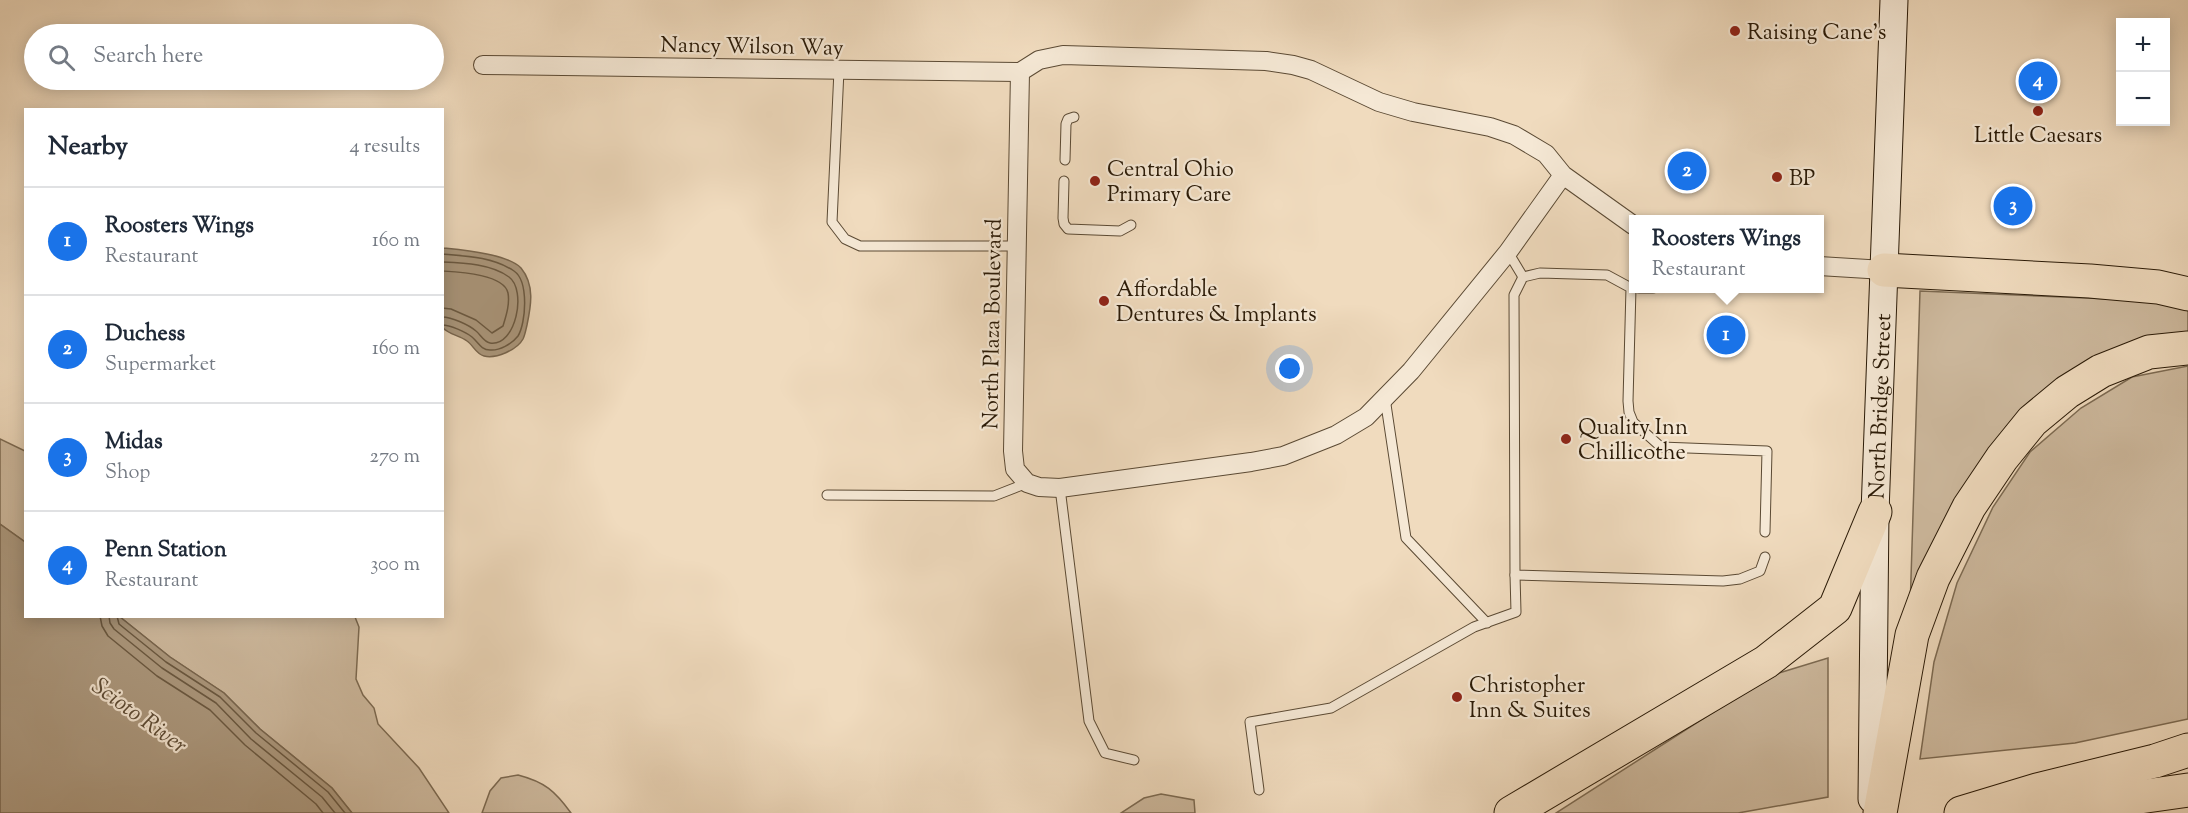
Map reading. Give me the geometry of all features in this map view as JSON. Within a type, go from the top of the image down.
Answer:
[{"type":"highway","points":[[1884,270],[2090,281],[2158,288],[2188,294]]},
{"type":"highway","points":[[1880,813],[1912,635],[1933,578],[1969,507],[2032,421],[2067,392],[2101,371],[2149,352],[2188,348]]},
{"type":"highway","points":[[1511,813],[1766,662],[1835,608],[1875,512]]},
{"type":"highway","points":[[1961,813],[2037,790],[2155,761],[2188,750]]},
{"type":"highway","points":[[1971,813],[2076,806],[2188,790]]},
{"type":"main road","name":"North Bridge Street","points":[[1872,813],[1875,512],[1894,0]]},
{"type":"street","points":[[1020,72],[1039,60],[1063,54],[1266,61],[1293,65],[1311,70],[1379,102],[1413,112],[1490,127],[1514,135],[1546,154],[1563,175],[1629,222]]},
{"type":"street","name":"Nancy Wilson Way","points":[[483,65],[1020,72]]},
{"type":"street","name":"North Plaza Boulevard","points":[[1020,72],[1013,451],[1015,469],[1027,483]]},
{"type":"street","points":[[1027,483],[1039,487],[1060,488],[1103,484],[1282,456],[1336,435],[1366,417],[1411,371],[1508,252],[1563,175]]},
{"type":"street","points":[[1824,266],[1884,270]]},
{"type":"lane","points":[[839,70],[832,222],[844,239],[860,246],[1016,246]]},
{"type":"lane","points":[[1065,160],[1066,124],[1068,119],[1074,117]]},
{"type":"lane","points":[[1064,181],[1063,218],[1068,228],[1120,231],[1131,225]]},
{"type":"lane","points":[[1508,252],[1523,277]]},
{"type":"lane","points":[[1523,277],[1540,273],[1607,275],[1629,286]]},
{"type":"lane","points":[[1259,790],[1250,722],[1331,708],[1474,627],[1516,612],[1514,295],[1523,277]]},
{"type":"lane","points":[[1634,293],[1628,401],[1633,422],[1661,447],[1767,451],[1765,532]]},
{"type":"lane","points":[[1385,398],[1406,538],[1487,623]]},
{"type":"lane","points":[[827,495],[994,496],[1027,483]]},
{"type":"lane","points":[[1060,488],[1089,721],[1105,753],[1134,760]]},
{"type":"lane","points":[[1515,575],[1723,581],[1740,579],[1760,571],[1765,557]]},
{"type":"shaded area","points":[[1920,291],[2134,300],[2188,307],[2188,339],[2076,373],[1910,610]]},
{"type":"shaded area","points":[[2188,366],[2188,719],[2075,743],[1920,759],[1934,662],[1957,583],[1993,507],[2030,452],[2081,408],[2132,377]]},
{"type":"shaded area","points":[[0,439],[24,451],[24,541],[0,524]]},
{"type":"shaded area","points":[[121,618],[355,618],[359,627],[356,679],[363,695],[374,708],[378,724],[419,768],[449,813],[352,813],[332,788],[260,729],[224,693],[170,657]]},
{"type":"shaded area","points":[[1828,658],[1828,797],[1738,813],[1556,813],[1715,711],[1779,673]]},
{"type":"shaded area","points":[[518,775],[549,788],[571,813],[482,813],[490,791],[501,778]]},
{"type":"shaded area","points":[[1161,794],[1194,800],[1195,813],[1121,813],[1144,798]]},
{"type":"water","points":[[444,248],[496,256],[515,263],[521,268],[530,288],[531,303],[523,339],[516,347],[500,355],[484,356],[467,341],[444,329]]},
{"type":"water","name":"Scioto River","points":[[0,524],[24,541],[24,618],[121,618],[170,657],[224,693],[260,729],[332,788],[352,813],[0,813]]},
{"type":"place","name":"Raising Cane's","points":[[1735,31]]},
{"type":"place","name":"Penn Station","points":[[2038,81]]},
{"type":"place","name":"Little Caesars","points":[[2038,111]]},
{"type":"place","name":"Duchess","points":[[1687,171]]},
{"type":"place","name":"BP","points":[[1777,177]]},
{"type":"place","name":"Central Ohio Primary Care","points":[[1095,181]]},
{"type":"place","name":"Midas","points":[[2013,206]]},
{"type":"place","name":"Affordable Dentures & Implants","points":[[1104,301]]},
{"type":"place","name":"Roosters Wings","points":[[1726,335]]},
{"type":"place","name":"Quality Inn Chillicothe","points":[[1566,439]]},
{"type":"place","name":"Christopher Inn & Suites","points":[[1457,697]]}]
